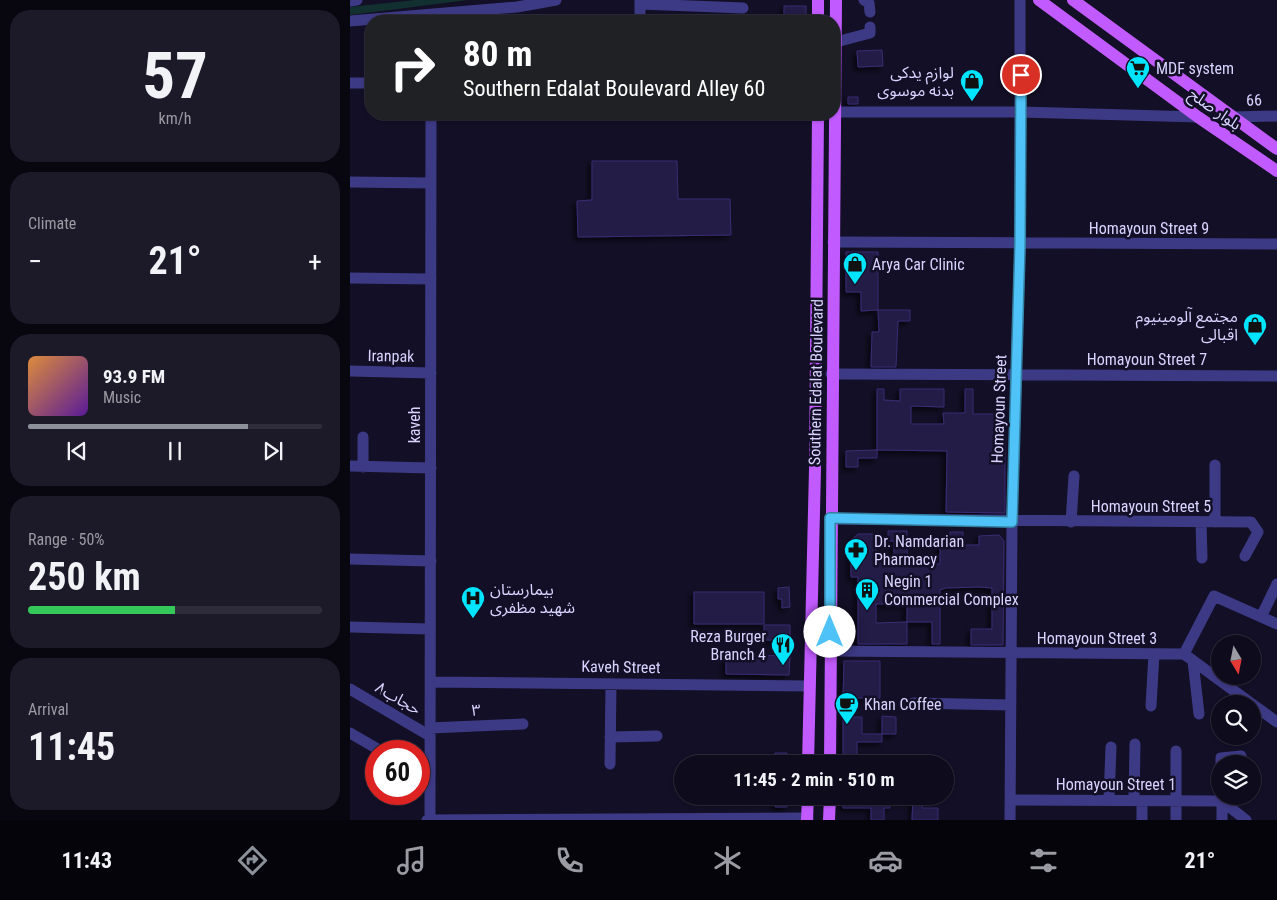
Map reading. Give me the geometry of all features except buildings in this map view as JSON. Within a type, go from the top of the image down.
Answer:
[{"type":"main road","points":[[818,0],[818,15]]},
{"type":"main road","name":"Southern Edalat Boulevard","points":[[836,0],[836,15]]},
{"type":"main road","name":"بلوار صلح","points":[[1040,0],[1198,117],[1277,171]]},
{"type":"main road","name":"بلوار صلح","points":[[1073,0],[1277,149]]},
{"type":"main road","points":[[1118,58],[1131,43]]},
{"type":"main road","name":"Southern Edalat Boulevard","points":[[808,755],[815,469],[818,120]]},
{"type":"main road","name":"Southern Edalat Boulevard","points":[[830,755],[834,120]]},
{"type":"main road","points":[[815,469],[831,470]]},
{"type":"main road","points":[[807,819],[808,805]]},
{"type":"main road","points":[[830,805],[830,820]]},
{"type":"street","points":[[350,1],[358,0]]},
{"type":"street","points":[[444,15],[519,3],[556,0]]},
{"type":"street","points":[[864,0],[869,3],[870,12]]},
{"type":"street","name":"Homayoun Street","points":[[1010,820],[1012,522],[1020,244],[1020,0]]},
{"type":"street","points":[[640,15],[640,2],[743,8]]},
{"type":"street","points":[[350,21],[365,20]]},
{"type":"street","points":[[840,41],[870,33],[870,26]]},
{"type":"street","points":[[350,83],[365,83]]},
{"type":"street","points":[[840,112],[1021,112],[1198,117]]},
{"type":"street","name":"66","points":[[1232,117],[1277,116]]},
{"type":"street","name":"kaveh","points":[[430,740],[431,120]]},
{"type":"street","points":[[350,182],[431,183]]},
{"type":"street","name":"Homayoun Street 9","points":[[833,242],[924,244],[1277,244]]},
{"type":"street","points":[[350,278],[431,279]]},
{"type":"street","name":"Iranpak","points":[[350,371],[431,373]]},
{"type":"street","name":"Homayoun Street 7","points":[[832,374],[1277,376]]},
{"type":"street","points":[[363,437],[363,467]]},
{"type":"street","points":[[1215,465],[1215,522]]},
{"type":"street","points":[[350,466],[431,468]]},
{"type":"street","points":[[1071,522],[1074,476]]},
{"type":"street","name":"Homayoun Street 5","points":[[830,518],[1012,522],[1251,522],[1258,532],[1245,556]]},
{"type":"street","points":[[1202,522],[1202,558]]},
{"type":"street","points":[[350,559],[430,560]]},
{"type":"street","points":[[1262,617],[1277,584]]},
{"type":"street","points":[[1199,714],[1188,658],[1214,596],[1277,624]]},
{"type":"street","points":[[350,627],[430,629]]},
{"type":"street","name":"Homayoun Street 3","points":[[830,651],[1154,654],[1188,658]]},
{"type":"street","points":[[1151,706],[1154,654]]},
{"type":"street","points":[[1188,658],[1239,695]]},
{"type":"street","name":"Kaveh Street","points":[[431,682],[810,686]]},
{"type":"street","points":[[610,764],[611,684]]},
{"type":"street","name":"حجاب۸","points":[[350,689],[430,732]]},
{"type":"street","points":[[913,703],[1010,705]]},
{"type":"street","points":[[1261,710],[1277,722]]},
{"type":"street","name":"۳","points":[[430,732],[523,724]]},
{"type":"street","points":[[350,733],[365,742]]},
{"type":"street","points":[[610,737],[657,736]]},
{"type":"street","points":[[1135,744],[1138,800],[1142,820]]},
{"type":"street","points":[[1109,800],[1111,747]]},
{"type":"street","points":[[1176,751],[1176,820]]},
{"type":"street","name":"Homayoun Street 1","points":[[1010,800],[1211,799]]},
{"type":"street","name":"kaveh","points":[[429,805],[429,820]]},
{"type":"street","points":[[1222,805],[1222,820]]},
{"type":"street","points":[[1229,805],[1246,820]]},
{"type":"street","points":[[429,820],[807,819]]},
{"type":"green space","points":[[415,0],[468,0],[350,15],[350,7]]},
{"type":"place","name":"MDF system","points":[[1138,89]]},
{"type":"place","name":"لوازم یدکی بدنه موسوی","points":[[972,102]]},
{"type":"place","name":"Arya Car Clinic","points":[[855,285]]},
{"type":"place","name":"مجتمع آلومینیوم اقبالی","points":[[1255,346]]},
{"type":"place","name":"Dr. Namdarian Pharmacy","points":[[856,571]]},
{"type":"place","name":"Negin 1 Commercial Complex","points":[[867,611]]},
{"type":"place","name":"بیمارستان شهید مظفری","points":[[473,619]]},
{"type":"place","name":"Reza Burger Branch 4","points":[[783,666]]},
{"type":"place","name":"Khan Coffee","points":[[847,725]]},
{"type":"route","points":[[830,632],[830,518],[1012,522],[1020,244],[1021,75]]}]
